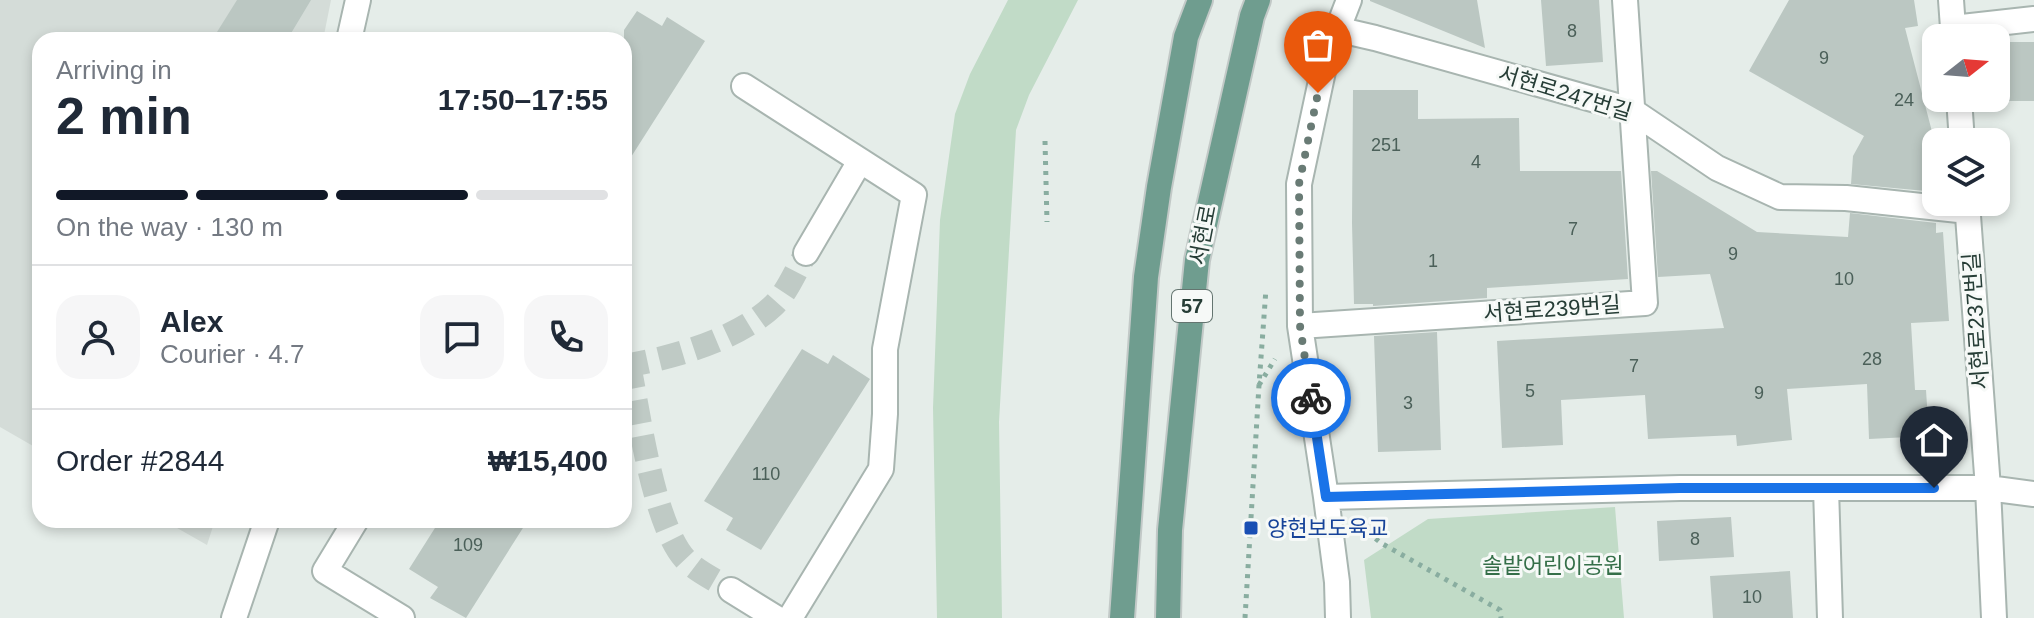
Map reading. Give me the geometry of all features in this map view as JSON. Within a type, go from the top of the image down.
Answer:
[{"type":"main road","name":"57","points":[[1122,618],[1146,277],[1186,37],[1200,0]]},
{"type":"main road","name":"서현로","points":[[1168,618],[1170,530],[1197,260],[1258,0]]},
{"type":"street","points":[[351,32],[358,0]]},
{"type":"street","points":[[1338,618],[1337,582],[1326,497],[1300,326],[1299,184],[1325,62],[1349,0]]},
{"type":"street","name":"서현로239번길","points":[[1300,326],[1645,303],[1625,0]]},
{"type":"street","points":[[1951,0],[1953,24]]},
{"type":"street","points":[[2005,24],[2034,19]]},
{"type":"street","name":"서현로247번길","points":[[1336,29],[1631,110],[1717,168],[1780,197],[1922,203]]},
{"type":"street","points":[[744,86],[914,195],[885,349],[881,469],[790,618]]},
{"type":"street","points":[[806,253],[860,161]]},
{"type":"street","name":"서현로237번길","points":[[1968,216],[1988,488],[1994,618]]},
{"type":"street","points":[[1326,497],[1680,488],[1988,488],[2034,494]]},
{"type":"street","points":[[1826,488],[1830,618]]},
{"type":"street","points":[[234,618],[264,528]]},
{"type":"street","points":[[351,528],[325,571],[402,618]]},
{"type":"street","points":[[731,590],[776,618]]},
{"type":"path","points":[[1045,141],[1047,222]]},
{"type":"path","points":[[1245,618],[1262,330]]},
{"type":"path","points":[[1326,497],[1381,543],[1500,610],[1501,618]]},
{"type":"shaded area","points":[[0,0],[331,0],[325,32],[32,32],[32,445],[0,427]]},
{"type":"shaded area","points":[[177,528],[212,528],[207,545]]},
{"type":"green space","points":[[1008,0],[1078,0],[1029,95],[1016,130],[999,422],[1002,618],[937,618],[933,408],[940,220],[955,114],[970,74]]},
{"type":"green space","name":"솔밭어린이공원","points":[[1615,507],[1624,618],[1371,618],[1364,560],[1428,519]]},
{"type":"building","points":[[237,0],[311,0],[292,32],[217,32]]},
{"type":"building","points":[[1477,0],[1485,48],[1370,1]]},
{"type":"building","points":[[1541,0],[1599,0],[1603,62],[1546,66]]},
{"type":"building","points":[[1789,0],[1914,0],[1918,26],[1905,28],[1922,93],[1922,112],[1927,112],[1931,128],[1922,128],[1922,191],[1851,184],[1853,156],[1864,136],[1749,71]]},
{"type":"building","points":[[637,11],[662,26],[667,17],[705,41],[632,155],[632,32],[624,30]]},
{"type":"building","points":[[2010,42],[2034,42],[2034,101],[2010,101]]},
{"type":"building","points":[[1353,90],[1418,90],[1418,119],[1519,118],[1520,171],[1621,171],[1628,279],[1487,288],[1487,298],[1373,306],[1354,304]]},
{"type":"building","points":[[1651,171],[1657,171],[1757,232],[1848,237],[1850,213],[1936,223],[1936,233],[1943,232],[1949,321],[1911,323],[1915,390],[1926,390],[1929,436],[1869,439],[1867,384],[1787,389],[1792,440],[1737,446],[1736,435],[1648,439],[1645,395],[1561,400],[1563,445],[1502,448],[1497,341],[1724,328],[1710,274],[1658,277]]},
{"type":"building","points":[[1437,332],[1441,450],[1378,452],[1374,336]]},
{"type":"building","points":[[802,349],[828,364],[833,355],[870,379],[761,550],[726,530],[733,518],[704,501]]},
{"type":"building","points":[[1731,517],[1734,557],[1659,561],[1657,521]]},
{"type":"building","points":[[435,528],[523,528],[466,618],[430,598],[438,587],[409,569]]},
{"type":"building","points":[[1790,571],[1793,618],[1713,618],[1710,576]]},
{"type":"tunnel","points":[[632,364],[703,346],[741,329],[778,301],[806,253]]},
{"type":"tunnel","points":[[632,380],[656,495],[674,542],[690,564],[731,590]]},
{"type":"way so far","points":[[1311,398],[1300,326],[1299,184],[1318,93]]},
{"type":"place","name":"양현보도육교","points":[[1251,528]]},
{"type":"route","points":[[1311,398],[1326,497],[1680,488],[1934,488]]}]
